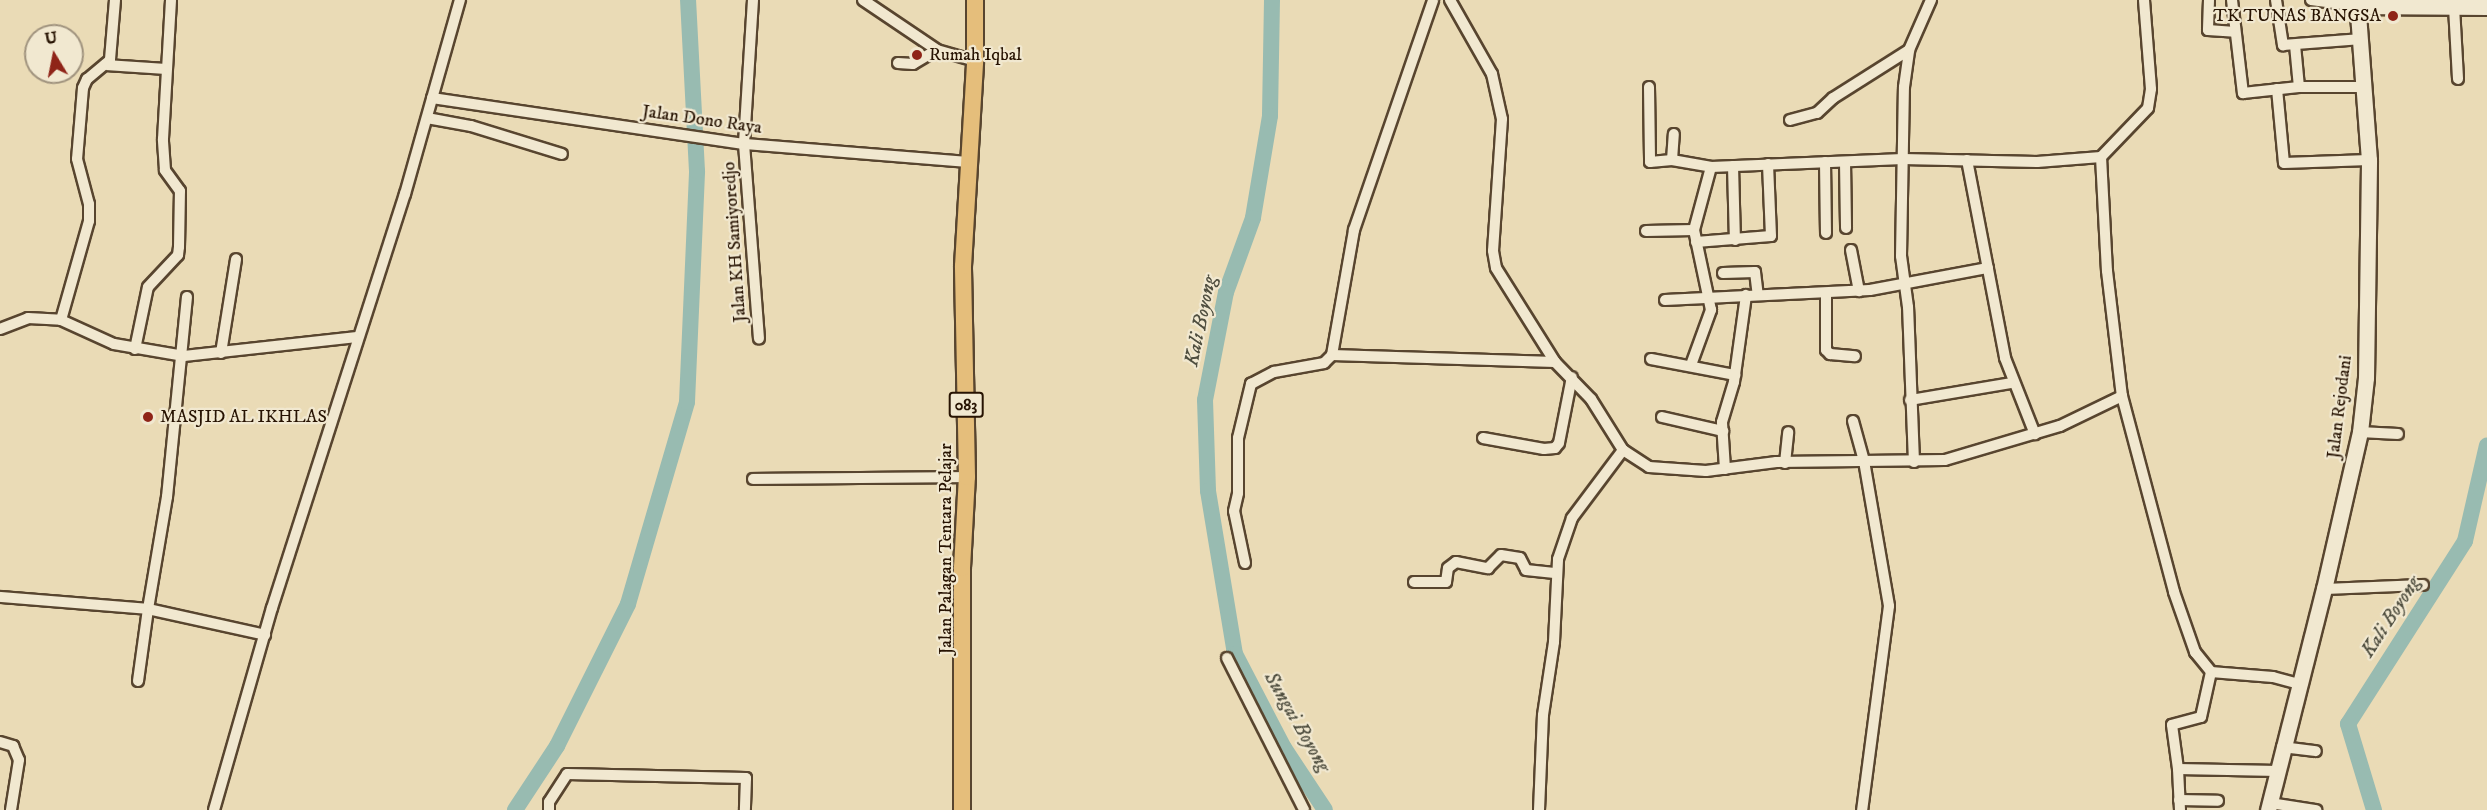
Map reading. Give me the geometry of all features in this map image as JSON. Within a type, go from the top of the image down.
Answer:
[{"type":"main road","name":"Jalan Palagan Tentara Pelajar","points":[[962,810],[962,568],[967,477],[963,266],[975,61],[975,0]]},
{"type":"main road","points":[[2358,3],[2487,7]]},
{"type":"main road","name":"Jalan Rejodani","points":[[2269,807],[2282,747],[2324,589],[2360,432],[2366,378],[2369,160],[2362,87],[2362,39],[2358,3]]},
{"type":"street","points":[[61,320],[88,221],[89,204],[77,159],[84,84],[107,65],[115,0]]},
{"type":"street","points":[[135,349],[148,287],[178,255],[180,246],[180,191],[165,170],[165,69],[171,0]]},
{"type":"street","points":[[214,810],[264,635],[427,118],[460,0]]},
{"type":"street","name":"Jalan KH Samiyoredjo","points":[[753,0],[744,144],[759,338]]},
{"type":"street","points":[[1245,562],[1234,511],[1238,493],[1238,438],[1251,384],[1274,372],[1324,363],[1332,355],[1354,230],[1433,0]]},
{"type":"street","points":[[1450,0],[1492,74],[1502,119],[1493,251],[1496,268],[1555,362],[1572,377],[1623,450],[1649,466],[1706,471],[1785,463],[1945,460],[2035,434],[2122,396]]},
{"type":"street","points":[[1914,462],[1901,256],[1904,87],[1909,50],[1931,0]]},
{"type":"street","points":[[1649,87],[1650,162],[1672,160],[1711,167],[1903,159],[2037,162],[2101,157],[2148,108],[2151,89],[2144,0]]},
{"type":"street","points":[[2209,0],[2208,30],[2235,32]]},
{"type":"street","points":[[2232,0],[2243,93],[2299,87],[2362,87]]},
{"type":"street","points":[[2276,0],[2279,41],[2283,45],[2362,39]]},
{"type":"street","points":[[2311,0],[2358,3]]},
{"type":"street","points":[[869,1],[936,50],[975,61]]},
{"type":"street","points":[[2454,7],[2458,79]]},
{"type":"street","points":[[2295,45],[2299,87]]},
{"type":"street","points":[[898,63],[913,64],[936,50]]},
{"type":"street","points":[[1790,120],[1818,113],[1833,98],[1909,50]]},
{"type":"street","points":[[107,65],[165,69]]},
{"type":"street","points":[[2277,89],[2284,164],[2369,160]]},
{"type":"street","name":"Jalan Dono Raya","points":[[432,98],[744,144],[969,162]]},
{"type":"street","points":[[427,118],[471,126],[562,154]]},
{"type":"street","points":[[1672,160],[1674,134]]},
{"type":"street","points":[[2101,157],[2107,271],[2122,396],[2174,592],[2195,652],[2211,672],[2273,676],[2299,684]]},
{"type":"street","points":[[1966,160],[2012,383],[2035,434]]},
{"type":"street","points":[[1825,162],[1826,233]]},
{"type":"street","points":[[1845,162],[1846,228]]},
{"type":"street","points":[[1696,243],[1772,235],[1768,164]]},
{"type":"street","points":[[1733,166],[1735,240]]},
{"type":"street","points":[[1691,365],[1711,310],[1711,295],[1694,230],[1711,167]]},
{"type":"street","points":[[1646,231],[1694,230]]},
{"type":"street","points":[[1851,250],[1859,291]]},
{"type":"street","points":[[221,353],[236,260]]},
{"type":"street","points":[[1665,300],[1711,295],[1859,291],[1904,285],[1988,268]]},
{"type":"street","points":[[1723,273],[1755,272],[1758,295]]},
{"type":"street","points":[[1826,293],[1826,350],[1830,354],[1855,356]]},
{"type":"street","points":[[1725,469],[1723,431],[1735,375],[1746,295]]},
{"type":"street","points":[[138,681],[184,356],[187,297]]},
{"type":"street","points":[[0,329],[16,320],[61,320],[135,349],[184,356],[357,337]]},
{"type":"street","points":[[1332,355],[1555,362]]},
{"type":"street","points":[[1651,358],[1735,375]]},
{"type":"street","points":[[1483,438],[1545,449],[1555,448],[1559,443],[1572,377]]},
{"type":"street","points":[[1911,400],[2012,383]]},
{"type":"street","points":[[1662,417],[1723,431]]},
{"type":"street","points":[[1853,421],[1864,461],[1889,606],[1862,810]]},
{"type":"street","points":[[1785,463],[1788,432]]},
{"type":"street","points":[[2360,432],[2398,434]]},
{"type":"street","points":[[1539,810],[1543,715],[1554,642],[1557,573],[1572,518],[1623,450]]},
{"type":"street","points":[[753,478],[967,477]]},
{"type":"street","points":[[1414,582],[1446,582],[1448,568],[1456,562],[1488,568],[1501,555],[1520,558],[1526,570],[1557,573]]},
{"type":"street","points":[[2324,589],[2423,585]]},
{"type":"street","points":[[0,597],[148,609],[264,635]]},
{"type":"street","points":[[1227,658],[1304,810]]},
{"type":"street","points":[[2211,672],[2201,717],[2172,724],[2178,769],[2179,805],[2217,801]]},
{"type":"street","points":[[0,742],[13,746],[19,760],[11,810]]},
{"type":"street","points":[[2282,747],[2316,751]]},
{"type":"street","points":[[2178,769],[2278,771]]},
{"type":"street","points":[[549,810],[549,802],[567,774],[746,777],[745,810]]},
{"type":"street","points":[[2269,807],[2316,810]]},
{"type":"waterway","points":[[515,810],[557,746],[628,604],[687,402],[697,171],[688,0]]},
{"type":"waterway","name":"Kali Boyong","points":[[1272,0],[1270,116],[1253,218],[1226,292],[1205,400],[1208,491],[1235,654],[1284,748],[1325,810]]},
{"type":"waterway","name":"Kali Boyong","points":[[2374,810],[2348,724],[2465,541],[2487,445]]},
{"type":"place","name":"TK TUNAS BANGSA","points":[[2393,16]]},
{"type":"place","name":"Rumah Iqbal","points":[[917,55]]},
{"type":"place","name":"MASJID AL IKHLAS","points":[[148,417]]},
{"type":"water label","name":"Sungai Boyong","points":[[1297,722]]}]
